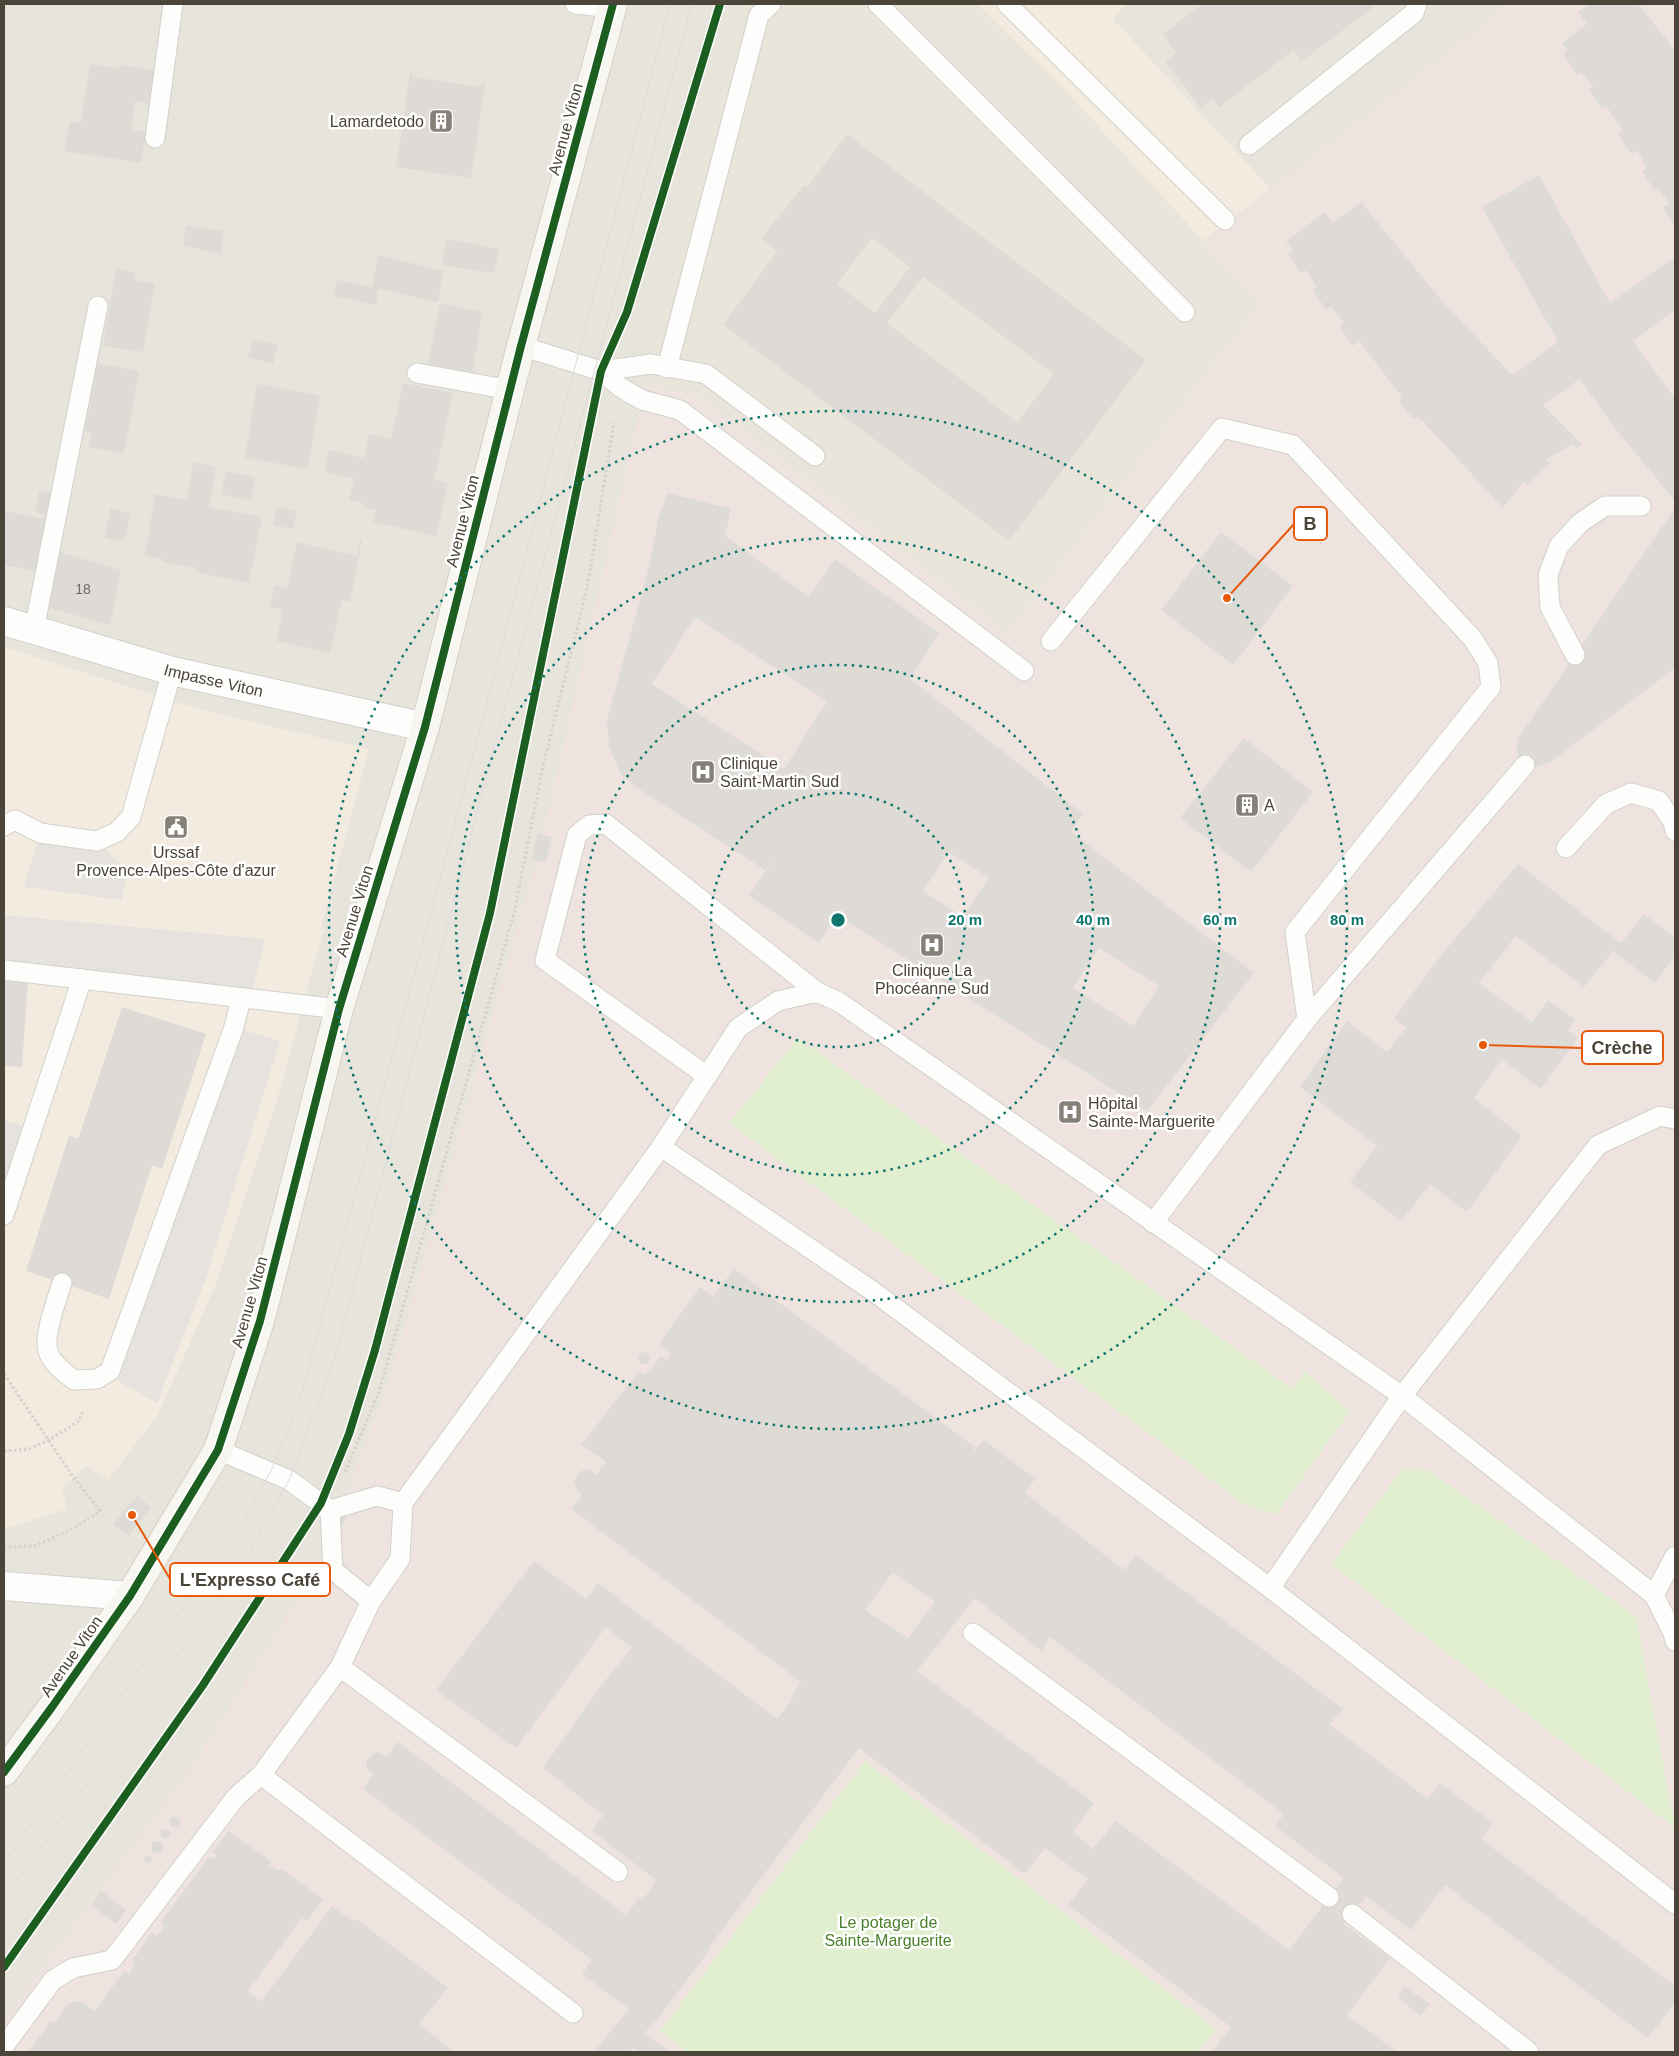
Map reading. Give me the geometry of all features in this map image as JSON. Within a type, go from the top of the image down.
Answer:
[{"type":"street","name":"Avenue Viton","points":[[4,1772],[130,1596],[218,1450],[260,1321],[339,1009],[425,727],[521,346],[612,6]]},
{"type":"street","name":"Impasse Viton","points":[[4,621],[172,671],[425,727]]},
{"type":"street","points":[[4,1586],[130,1596]]},
{"type":"lane","points":[[155,138],[173,4]]},
{"type":"lane","points":[[575,4],[612,6]]},
{"type":"lane","points":[[667,368],[759,15],[771,4]]},
{"type":"lane","points":[[878,4],[1185,312]]},
{"type":"lane","points":[[1007,4],[1225,220]]},
{"type":"lane","points":[[1249,145],[1414,12],[1417,4]]},
{"type":"lane","points":[[34,630],[98,306]]},
{"type":"lane","points":[[521,346],[602,372],[620,387],[642,400],[680,410],[1024,671]]},
{"type":"lane","points":[[602,372],[651,364],[706,374],[815,456]]},
{"type":"lane","points":[[417,373],[510,390]]},
{"type":"lane","points":[[1051,641],[1222,428],[1293,445],[1473,639],[1488,663],[1491,687],[1295,932],[1307,1019]]},
{"type":"lane","points":[[1575,655],[1550,607],[1548,575],[1559,546],[1580,524],[1605,506],[1641,506]]},
{"type":"lane","points":[[8,819],[40,833],[96,841],[117,832],[131,817],[172,671]]},
{"type":"lane","points":[[1153,1223],[1307,1019],[1525,765]]},
{"type":"lane","points":[[1566,848],[1606,804],[1631,793],[1659,800],[1673,822],[1675,831]]},
{"type":"lane","points":[[707,1076],[546,960],[577,835],[589,825],[606,824],[817,992],[839,1002],[1402,1396],[1654,1595],[1673,1633],[1675,1641]]},
{"type":"lane","points":[[4,970],[339,1009]]},
{"type":"lane","points":[[4,1215],[82,979]]},
{"type":"lane","points":[[4,2046],[53,1980],[73,1968],[112,1960],[236,1797],[262,1775],[340,1667],[371,1601],[400,1559],[403,1503],[661,1147],[738,1028],[778,1000],[817,992]]},
{"type":"lane","points":[[62,1283],[47,1337],[47,1350],[55,1364],[74,1380],[97,1379],[110,1371],[230,1036],[241,999]]},
{"type":"lane","points":[[1270,1588],[1402,1396],[1598,1145],[1660,1116],[1675,1119]]},
{"type":"lane","points":[[661,1147],[874,1292],[1270,1588],[1675,1904]]},
{"type":"lane","points":[[218,1450],[289,1480],[330,1510]]},
{"type":"lane","points":[[330,1510],[377,1496],[403,1503]]},
{"type":"lane","points":[[330,1510],[333,1570],[371,1601]]},
{"type":"lane","points":[[1654,1595],[1675,1556]]},
{"type":"lane","points":[[973,1633],[1329,1897]]},
{"type":"lane","points":[[340,1667],[618,1872]]},
{"type":"lane","points":[[262,1775],[573,2013]]},
{"type":"lane","points":[[1352,1914],[1529,2052]]},
{"type":"path","points":[[330,1510],[379,1392],[514,913],[544,762],[588,584],[620,387]]},
{"type":"path","points":[[4,1374],[48,1440],[100,1510],[74,1528],[35,1546],[4,1547]]},
{"type":"path","points":[[4,1451],[29,1449],[48,1440],[78,1421],[97,1379]]},
{"type":"shaded area","name":"Hôpital Sainte-Marguerite","points":[[4,4],[1675,4],[1675,2052],[4,2052]]},
{"type":"shaded area","points":[[746,4],[978,4],[1069,94],[1261,304],[1008,635],[694,394],[645,387]]},
{"type":"shaded area","points":[[973,4],[1126,4],[1113,19],[1271,189],[1203,241]]},
{"type":"shaded area","name":"Hôpital Sainte-Marguerite","points":[[1503,4],[1675,4],[1675,2052],[4,2052],[4,2018],[190,1769],[320,1563],[389,1381],[541,842],[645,387],[694,394],[1008,634],[1261,304],[1203,241],[1505,7]]},
{"type":"shaded area","points":[[4,647],[202,710],[369,749],[320,931],[324,928],[275,1108],[217,1282],[158,1415],[108,1480],[86,1466],[62,1489],[67,1509],[7,1528],[4,1528]]},
{"type":"shaded area","points":[[40,833],[97,841],[127,870],[122,900],[24,887]]},
{"type":"shaded area","points":[[4,915],[265,939],[250,1000],[4,971]]},
{"type":"shaded area","points":[[234,1027],[280,1041],[205,1281],[157,1403],[121,1383],[110,1371]]},
{"type":"shaded area","points":[[4,1120],[32,1129],[4,1215]]},
{"type":"green space","points":[[798,1038],[1293,1389],[1304,1371],[1350,1411],[1276,1515],[1245,1505],[729,1123]]},
{"type":"green space","points":[[1403,1468],[1428,1470],[1636,1616],[1675,1828],[1331,1564]]},
{"type":"green space","name":"Le potager de Sainte-Marguerite","points":[[865,1761],[1216,2029],[1198,2052],[687,2052],[660,2031]]},
{"type":"building","points":[[1202,4],[1377,4],[1301,62],[1294,50],[1219,107],[1212,99],[1201,108],[1165,61],[1176,53],[1163,34]]},
{"type":"building","points":[[1590,4],[1638,4],[1675,50],[1675,228],[1663,207],[1669,204],[1659,188],[1655,191],[1642,171],[1647,168],[1637,150],[1631,154],[1618,134],[1623,130],[1606,106],[1602,109],[1589,90],[1593,87],[1581,72],[1577,75],[1563,54],[1568,51],[1562,43],[1587,24],[1578,12]]},
{"type":"building","points":[[90,64],[120,69],[121,65],[156,70],[151,104],[135,101],[131,130],[146,132],[141,163],[64,151],[70,121],[81,123]]},
{"type":"building","name":"Lamardetodo","points":[[410,73],[413,74],[412,77],[481,87],[481,84],[485,84],[471,178],[396,167]]},
{"type":"building","points":[[847,134],[1146,360],[1009,541],[723,325],[777,251],[761,238],[804,185],[807,187]],"holes":[[[872,238],[910,267],[875,313],[837,284]],[[923,277],[1054,374],[1017,422],[887,323]]]},
{"type":"building","points":[[1539,175],[1610,303],[1675,257],[1675,310],[1633,341],[1675,399],[1675,501],[1615,428],[1580,379],[1543,405],[1582,444],[1576,448],[1572,444],[1546,460],[1550,463],[1527,485],[1523,482],[1503,508],[1418,416],[1413,419],[1399,401],[1402,397],[1359,341],[1353,346],[1339,327],[1344,323],[1331,306],[1326,310],[1313,290],[1317,287],[1306,270],[1301,273],[1288,254],[1293,250],[1286,242],[1324,212],[1333,223],[1361,202],[1441,300],[1512,375],[1558,342],[1482,207]]},
{"type":"building","points":[[186,226],[223,231],[221,255],[183,245]]},
{"type":"building","points":[[447,239],[499,249],[494,273],[442,265]]},
{"type":"building","points":[[378,255],[443,271],[438,302],[379,289],[376,305],[334,296],[337,280],[372,287]]},
{"type":"building","points":[[116,269],[135,273],[134,280],[155,283],[143,352],[103,346]]},
{"type":"building","points":[[440,303],[482,312],[473,372],[428,364]]},
{"type":"building","points":[[253,339],[278,345],[273,364],[248,357]]},
{"type":"building","points":[[97,363],[139,371],[124,454],[89,447],[92,433],[85,431]]},
{"type":"building","points":[[403,383],[453,393],[434,480],[448,483],[436,536],[373,522],[376,510],[362,507],[363,503],[349,500],[354,479],[324,472],[329,450],[364,458],[369,434],[391,439]]},
{"type":"building","points":[[257,384],[320,395],[308,469],[245,458]]},
{"type":"building","points":[[193,462],[216,467],[209,507],[262,517],[249,583],[195,572],[196,568],[162,562],[163,559],[145,556],[155,494],[187,500]]},
{"type":"building","points":[[226,471],[255,477],[251,501],[221,494]]},
{"type":"building","points":[[39,490],[51,493],[46,515],[35,512]]},
{"type":"building","points":[[667,493],[731,509],[725,536],[809,597],[835,559],[939,633],[910,679],[1083,814],[1071,832],[1254,973],[1147,1111],[837,915],[819,943],[749,896],[773,859],[765,870],[639,789],[621,775],[609,747],[607,720],[650,563],[658,519]],"holes":[[[695,617],[827,701],[784,769],[652,684]],[[949,852],[989,878],[963,917],[923,891]],[[1099,948],[1159,986],[1133,1026],[1073,988]]]},
{"type":"building","points":[[277,507],[297,511],[293,529],[273,525]]},
{"type":"building","points":[[110,508],[131,514],[124,541],[105,538]]},
{"type":"building","points":[[1675,508],[1675,668],[1549,763],[1535,767],[1525,765],[1516,749],[1519,737]]},
{"type":"building","points":[[4,511],[46,519],[35,571],[4,565]]},
{"type":"building","points":[[1221,532],[1293,586],[1233,665],[1161,610]]},
{"type":"building","points":[[360,539],[362,540],[350,602],[342,600],[330,653],[276,641],[282,610],[270,607],[274,585],[287,588],[297,542],[357,556]]},
{"type":"building","points":[[56,551],[121,570],[110,625],[46,607]]},
{"type":"building","name":"A","points":[[1244,738],[1313,792],[1251,872],[1180,818]]},
{"type":"building","points":[[538,833],[552,837],[546,862],[531,859]]},
{"type":"building","points":[[1518,864],[1621,943],[1644,914],[1675,937],[1675,956],[1655,983],[1613,951],[1584,987],[1516,936],[1479,983],[1532,1022],[1548,1000],[1575,1019],[1568,1030],[1578,1039],[1540,1089],[1502,1059],[1474,1098],[1522,1136],[1467,1212],[1430,1184],[1401,1221],[1350,1182],[1377,1146],[1300,1087],[1347,1021],[1387,1052],[1406,1028],[1394,1018],[1442,954]]},
{"type":"building","points":[[4,976],[28,978],[22,1067],[4,1066]]},
{"type":"building","points":[[122,1007],[206,1034],[162,1169],[152,1165],[109,1299],[26,1271],[69,1136],[78,1139]]},
{"type":"building","points":[[734,1269],[975,1447],[971,1454],[984,1440],[1035,1479],[1025,1493],[1124,1570],[1136,1555],[1343,1709],[1329,1724],[1428,1799],[1440,1783],[1493,1823],[1481,1839],[1675,1986],[1675,2003],[1648,2038],[1445,1885],[1411,1930],[1366,1896],[1344,1924],[1390,1958],[1347,2015],[1397,2052],[1212,2052],[1231,2027],[1068,1905],[1088,1879],[1045,1848],[1025,1874],[859,1748],[707,1950],[709,1951],[651,2027],[644,2033],[671,2052],[639,2052],[633,2048],[630,2052],[594,2052],[629,2009],[582,1974],[592,1960],[363,1789],[374,1774],[367,1769],[366,1762],[373,1753],[380,1752],[386,1757],[398,1742],[626,1915],[639,1898],[643,1900],[656,1880],[592,1831],[603,1815],[543,1768],[603,1683],[632,1648],[606,1627],[516,1748],[436,1690],[534,1561],[586,1599],[598,1583],[777,1719],[793,1699],[791,1698],[801,1682],[571,1509],[582,1495],[578,1492],[574,1480],[581,1471],[590,1469],[595,1475],[607,1462],[581,1445],[639,1371],[645,1375],[661,1356],[667,1360],[671,1353],[659,1344],[700,1287],[713,1297]],"holes":[[[893,1572],[935,1602],[908,1638],[865,1610]],[[975,1598],[1041,1651],[1050,1637],[1284,1814],[1275,1826],[1344,1878],[1289,1950],[1116,1821],[1093,1849],[1073,1832],[1094,1803],[917,1671]]]},
{"type":"building","points":[[642,1352],[646,1352],[650,1358],[646,1364],[642,1364],[638,1360],[638,1356]]},
{"type":"building","points":[[137,1496],[151,1507],[128,1536],[113,1524]]},
{"type":"building","points":[[338,1513],[347,1517],[340,1530]]},
{"type":"building","points":[[175,1816],[181,1822],[175,1828],[169,1822]]},
{"type":"building","points":[[165,1829],[170,1834],[165,1839],[160,1834]]},
{"type":"building","points":[[228,1831],[272,1862],[269,1865],[278,1871],[281,1868],[323,1899],[307,1921],[302,1918],[248,1991],[261,2002],[332,1906],[353,1921],[355,1918],[448,1988],[419,2024],[454,2052],[28,2052],[51,2021],[54,2023],[68,2004],[76,2001],[84,2003],[94,2012],[124,1971],[129,1974],[135,1963],[132,1961],[152,1932],[157,1936],[165,1925],[161,1922],[209,1857],[214,1859],[217,1855],[212,1853]]},
{"type":"building","points":[[157,1841],[163,1847],[157,1853],[151,1847]]},
{"type":"building","points":[[147,1855],[151,1856],[152,1860],[150,1863],[145,1862],[144,1859]]},
{"type":"building","points":[[101,1891],[126,1910],[116,1924],[91,1905]]},
{"type":"building","points":[[1405,1987],[1430,2004],[1420,2016],[1398,1997]]},
{"type":"tram line","points":[[4,1863],[243,1521],[271,1471],[298,1407],[474,752],[670,4]]},
{"type":"tram line","points":[[4,1899],[248,1555],[289,1480],[335,1358],[492,755],[692,4]]},
{"type":"cycle path","points":[[4,1772],[130,1596],[218,1450],[260,1321],[339,1009],[425,727],[521,346],[613,4]]},
{"type":"cycle path","points":[[4,1967],[203,1685],[321,1503],[349,1434],[375,1350],[490,913],[601,371],[627,312],[720,4]]},
{"type":"place","name":"Lamardetodo","points":[[441,121]]},
{"type":"place","name":"B","points":[[1227,598]]},
{"type":"place","name":"Clinique Saint-Martin Sud","points":[[703,772]]},
{"type":"place","name":"A","points":[[1247,805]]},
{"type":"place","name":"Urssaf Provence-Alpes-Côte d'azur","points":[[176,827]]},
{"type":"place","name":"Clinique La Phocéanne Sud","points":[[932,945]]},
{"type":"place","name":"Crèche","points":[[1483,1045]]},
{"type":"place","name":"Hôpital Sainte-Marguerite","points":[[1070,1112]]},
{"type":"place","name":"L'Expresso Café","points":[[132,1515]]}]
